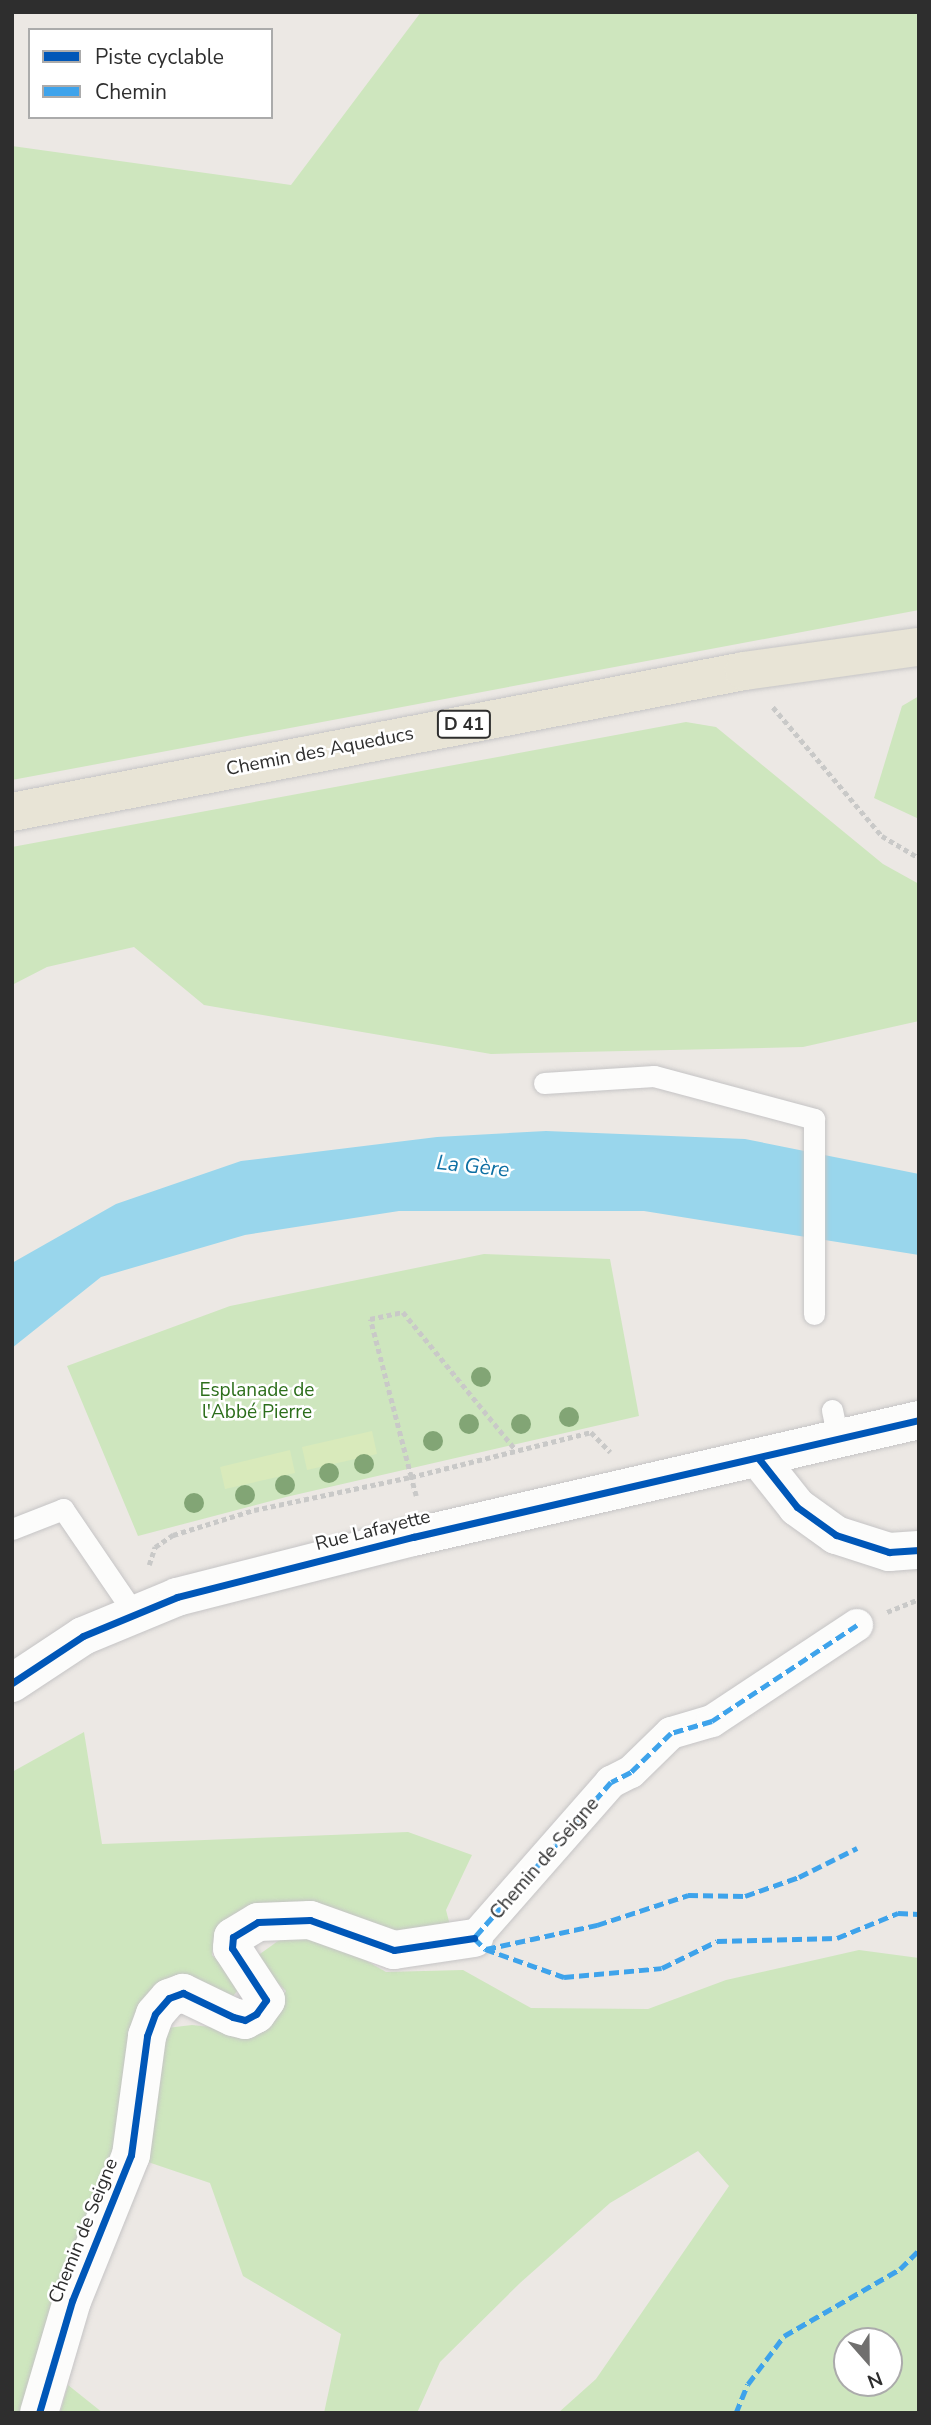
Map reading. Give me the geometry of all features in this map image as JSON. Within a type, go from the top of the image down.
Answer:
[{"type":"main road","name":"Chemin des Aqueducs","points":[[12,811],[744,671],[918,647]]},
{"type":"street","name":"Rue Lafayette","points":[[12,1683],[83,1636],[134,1613],[414,1537],[759,1459],[835,1424],[919,1420]]},
{"type":"street","points":[[759,1459],[797,1507],[836,1535],[889,1552],[919,1550]]},
{"type":"street","name":"Chemin de Seigne","points":[[39,2413],[72,2301],[131,2155],[147,2036],[155,2014],[183,1993],[245,2020],[256,2014],[266,2000],[232,1948],[233,1937],[258,1922],[310,1920],[394,1950],[474,1938],[611,1782],[631,1772],[671,1733],[712,1721],[857,1625]]},
{"type":"lane","points":[[544,1083],[654,1076],[814,1119],[814,1314]]},
{"type":"lane","points":[[12,1529],[63,1509],[134,1613]]},
{"type":"path","points":[[744,671],[882,836],[919,858]]},
{"type":"path","points":[[414,1537],[420,1511],[370,1319],[403,1312],[516,1450]]},
{"type":"path","points":[[134,1613],[155,1547],[173,1535],[254,1510],[411,1477],[592,1432],[642,1485]]},
{"type":"green space","points":[[421,12],[919,12],[919,610],[12,780],[12,146],[291,185]]},
{"type":"green space","points":[[919,696],[919,819],[874,798],[902,706]]},
{"type":"green space","points":[[686,722],[716,727],[883,864],[919,884],[919,1021],[803,1047],[491,1054],[204,1005],[134,947],[47,967],[12,985],[12,847]]},
{"type":"green space","name":"Esplanade de l'Abbé Pierre","points":[[484,1254],[610,1259],[639,1416],[286,1497],[138,1536],[67,1366],[230,1306]]},
{"type":"green space","points":[[372,1431],[377,1454],[307,1470],[302,1447]]},
{"type":"green space","points":[[290,1450],[295,1473],[225,1489],[220,1467]]},
{"type":"green space","points":[[84,1732],[102,1844],[408,1832],[472,1855],[446,1910],[452,1933],[215,1933],[212,1955],[242,1985],[233,1996],[170,1979],[27,2413],[12,2413],[12,1772]]},
{"type":"green space","points":[[285,1936],[337,1944],[386,1972],[463,1970],[531,2008],[648,2009],[726,1980],[859,1950],[919,1958],[919,2413],[558,2413],[596,2379],[729,2186],[698,2151],[610,2203],[520,2283],[440,2362],[417,2413],[324,2413],[341,2334],[243,2276],[210,2183],[145,2161],[167,2028],[192,2025],[262,2032],[286,1991],[253,1959]]},
{"type":"green space","points":[[68,2385],[103,2413],[60,2413]]},
{"type":"water","name":"La Gère","points":[[546,1131],[745,1139],[919,1174],[919,1255],[644,1211],[399,1211],[245,1235],[101,1277],[12,1348],[12,1263],[116,1204],[241,1161],[437,1137]]},
{"type":"marked path","points":[[857,1625],[712,1721],[671,1733],[631,1772],[611,1782],[474,1938],[485,1949],[564,1977],[662,1968],[717,1941],[837,1938],[898,1913],[919,1914]]},
{"type":"marked path","points":[[486,1949],[597,1925],[688,1895],[745,1896],[799,1877],[857,1848]]},
{"type":"marked path","points":[[736,2413],[748,2384],[784,2336],[900,2269],[919,2250]]},
{"type":"cycle path","points":[[12,1683],[83,1636],[177,1597],[413,1537],[919,1420]]},
{"type":"cycle path","points":[[759,1459],[797,1507],[836,1535],[889,1552],[919,1550]]},
{"type":"cycle path","points":[[39,2413],[72,2301],[131,2155],[147,2036],[155,2014],[169,1998],[183,1993],[245,2020],[256,2014],[266,2000],[232,1948],[233,1937],[258,1922],[310,1920],[394,1950],[474,1938]]}]
